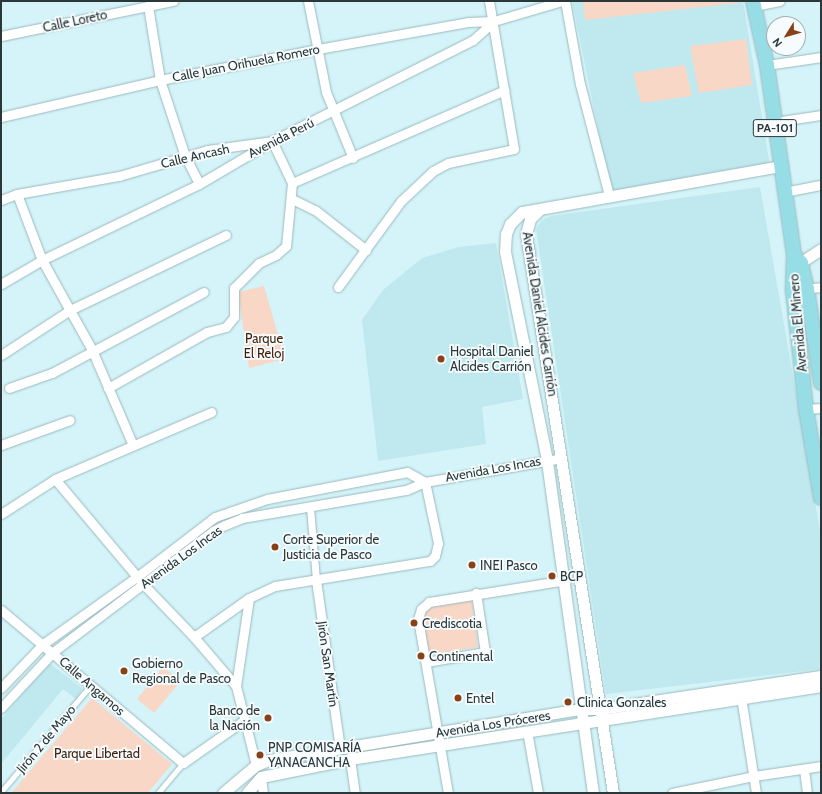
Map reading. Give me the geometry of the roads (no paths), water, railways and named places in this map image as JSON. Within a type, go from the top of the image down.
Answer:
[{"type":"main road","name":"PA-101","points":[[753,3],[767,65],[780,166],[796,262]]},
{"type":"main road","name":"Avenida El Minero","points":[[796,262],[814,288],[821,384]]},
{"type":"main road","name":"Avenida El Minero","points":[[796,262],[793,291],[806,409],[821,498]]},
{"type":"street","name":"Calle Loreto","points":[[1,36],[132,5],[148,6],[173,1]]},
{"type":"street","points":[[308,1],[332,112],[352,158]]},
{"type":"street","points":[[338,287],[401,201],[433,171],[448,163],[514,149],[494,21],[489,1]]},
{"type":"street","points":[[563,1],[580,84],[609,195]]},
{"type":"street","name":"Avenida Perú","points":[[1,284],[42,260],[199,184],[272,141],[473,40],[494,21],[563,1]]},
{"type":"street","points":[[753,3],[780,1]]},
{"type":"street","points":[[148,6],[160,80],[185,156],[199,184]]},
{"type":"street","name":"Calle Juan Orihuela Romero","points":[[1,117],[160,80],[318,49],[468,22],[494,21]]},
{"type":"street","points":[[767,65],[821,57]]},
{"type":"street","points":[[292,183],[505,90]]},
{"type":"street","points":[[775,122],[821,115]]},
{"type":"street","points":[[108,388],[207,332],[226,327],[234,317],[234,288],[259,263],[276,255],[286,246],[292,199],[292,183],[272,141]]},
{"type":"street","name":"Calle Ancash","points":[[1,200],[17,194],[119,176],[208,150],[272,141]]},
{"type":"street","points":[[540,209],[609,195],[780,166]]},
{"type":"street","points":[[784,192],[821,185]]},
{"type":"street","points":[[17,194],[42,260],[92,350],[133,445]]},
{"type":"street","points":[[292,199],[315,210],[366,250]]},
{"type":"street","name":"Avenida Daniel Alcides Carrión","points":[[540,209],[530,219],[526,226],[526,234],[613,793]]},
{"type":"street","name":"Avenida Daniel Alcides Carrión","points":[[540,209],[522,212],[510,224],[506,234],[505,251],[547,460],[556,515],[566,580],[581,710],[593,793]]},
{"type":"street","points":[[1,355],[70,310],[226,235]]},
{"type":"street","points":[[796,262],[821,249]]},
{"type":"street","points":[[793,291],[814,288]]},
{"type":"street","points":[[9,388],[52,373],[92,350],[204,292]]},
{"type":"street","points":[[806,409],[821,408]]},
{"type":"street","points":[[1,514],[55,479],[211,412]]},
{"type":"street","points":[[1,445],[70,420]]},
{"type":"street","name":"Avenida Los Incas","points":[[1,688],[43,644],[196,545],[213,531],[242,518],[406,490],[424,482],[562,458]]},
{"type":"street","name":"Avenida Los Incas","points":[[1,708],[53,652],[141,580],[190,536],[215,517],[235,508],[305,492],[407,472],[424,482]]},
{"type":"street","points":[[55,479],[141,580],[194,637],[236,686]]},
{"type":"street","points":[[194,637],[249,598],[275,586],[430,561],[435,556],[438,543],[424,482]]},
{"type":"street","points":[[305,492],[310,507],[316,580]]},
{"type":"street","points":[[556,515],[570,513]]},
{"type":"street","points":[[190,536],[196,545]]},
{"type":"street","name":"Jirón San Martín","points":[[316,580],[340,748]]},
{"type":"street","points":[[448,793],[418,619],[420,609],[429,602],[476,593],[566,580]]},
{"type":"street","points":[[426,662],[486,652],[476,593]]},
{"type":"street","points":[[249,598],[236,686],[243,721],[256,765]]},
{"type":"street","name":"Calle Angamos","points":[[1,610],[53,652],[183,763]]},
{"type":"street","points":[[572,634],[588,632]]},
{"type":"street","name":"Avenida Los Próceres","points":[[223,793],[256,765],[269,760],[581,710],[600,709],[821,676]]},
{"type":"street","name":"Avenida Los Próceres","points":[[261,777],[350,759],[440,744],[602,721],[741,697],[821,686]]},
{"type":"street","points":[[741,697],[756,793]]},
{"type":"street","points":[[183,763],[243,721]]},
{"type":"street","points":[[527,731],[538,793]]},
{"type":"street","points":[[350,759],[355,793]]},
{"type":"street","points":[[672,793],[754,776],[821,766]]},
{"type":"street","points":[[804,769],[807,793]]},
{"type":"street","points":[[247,793],[261,777]]},
{"type":"street","points":[[261,777],[263,793]]},
{"type":"lane","name":"Jirón 2 de Mayo","points":[[1,792],[91,685]]},
{"type":"lane","points":[[158,793],[183,763]]},
{"type":"place","name":"Hospital Daniel Alcides Carrión","points":[[441,359]]},
{"type":"place","name":"Corte Superior de Justicia de Pasco","points":[[275,547]]},
{"type":"place","name":"INEI Pasco","points":[[472,565]]},
{"type":"place","name":"BCP","points":[[552,576]]},
{"type":"place","name":"Crediscotia","points":[[414,623]]},
{"type":"place","name":"Continental","points":[[421,656]]},
{"type":"place","name":"Gobierno Regional de Pasco","points":[[124,671]]},
{"type":"place","name":"Entel","points":[[458,698]]},
{"type":"place","name":"Clinica Gonzales","points":[[568,702]]},
{"type":"place","name":"Banco de la Nación","points":[[268,718]]},
{"type":"place","name":"PNP COMISARÍA YANACANCHA","points":[[260,755]]},
{"type":"park label","name":"Parque El Reloj","points":[[264,346]]},
{"type":"park label","name":"Parque Libertad","points":[[97,753]]}]
